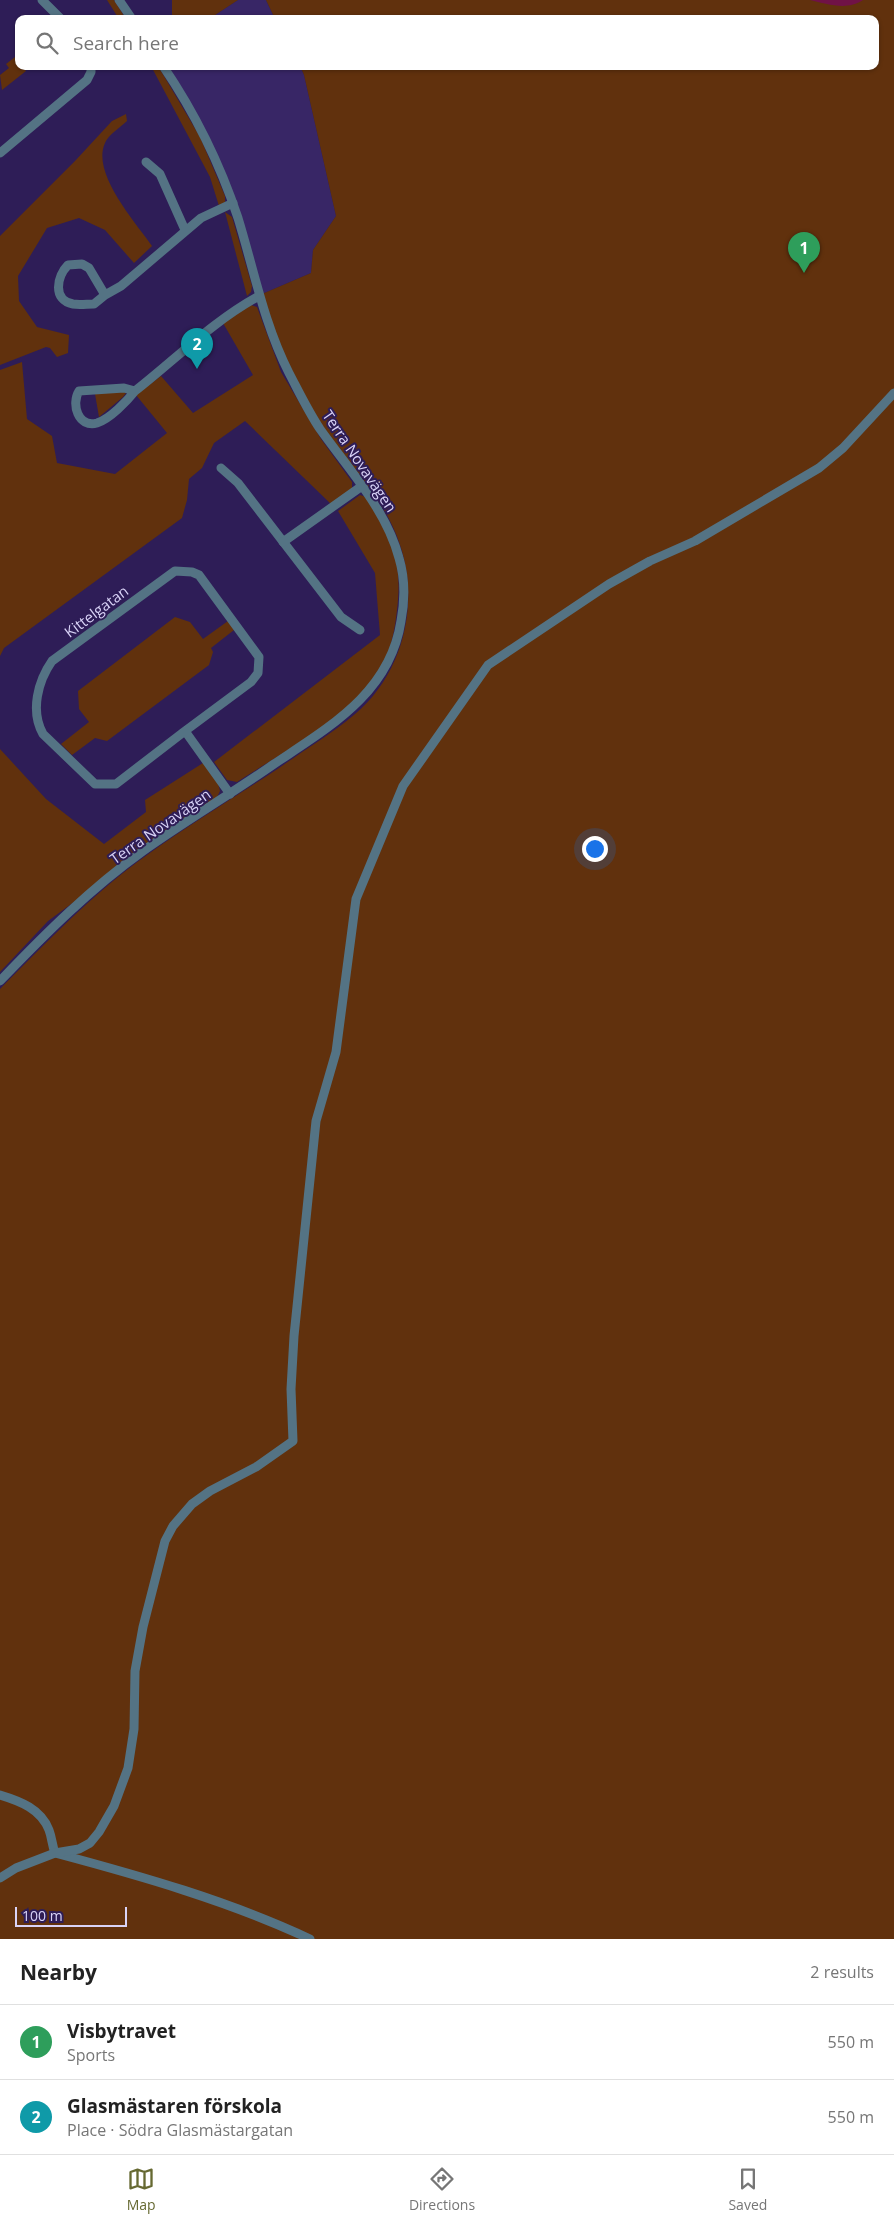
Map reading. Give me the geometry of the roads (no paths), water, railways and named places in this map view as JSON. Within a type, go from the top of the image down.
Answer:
[{"type":"street","points":[[42,0],[57,15]]},
{"type":"street","points":[[119,0],[129,15]]},
{"type":"street","points":[[0,153],[87,80],[92,70]]},
{"type":"street","name":"Terra Novavägen","points":[[0,980],[52,926],[86,896],[143,851],[324,731],[354,708],[386,668],[394,651],[403,613],[403,577],[391,535],[362,486],[307,408],[287,368],[259,296],[232,203],[202,131],[165,70]]},
{"type":"street","points":[[146,162],[160,174],[185,230]]},
{"type":"street","points":[[104,295],[89,268],[82,264],[68,265],[59,278],[60,296],[72,304],[94,304],[104,295],[121,286],[201,218],[232,203]]},
{"type":"street","points":[[135,391],[124,388],[79,391],[75,401],[77,413],[88,423],[96,424],[104,420],[191,344],[241,306],[259,296]]},
{"type":"street","points":[[0,1878],[16,1868],[55,1853],[78,1849],[90,1843],[99,1832],[121,1789],[132,1744],[135,1671],[143,1627],[165,1541],[173,1526],[192,1504],[210,1491],[256,1467],[293,1441],[294,1336],[316,1121],[336,1052],[356,899],[403,786],[488,666],[610,584],[650,561],[695,541],[819,468],[843,448],[894,393]]},
{"type":"street","points":[[221,468],[238,483],[341,617],[360,630]]},
{"type":"street","points":[[283,542],[362,486]]},
{"type":"street","name":"Kittelgatan","points":[[175,571],[192,572],[198,575],[260,657],[258,673],[251,682],[185,731],[116,784],[95,784],[43,734],[39,723],[37,694],[43,674],[52,662],[175,571]]},
{"type":"street","points":[[185,731],[230,794]]},
{"type":"street","points":[[0,1795],[19,1801],[38,1814],[49,1830],[55,1853]]},
{"type":"street","points":[[55,1853],[202,1896],[276,1923],[310,1939]]},
{"type":"place","name":"Visbytravet","points":[[804,273]]},
{"type":"place","name":"Glasmästaren förskola","points":[[197,369]]}]
